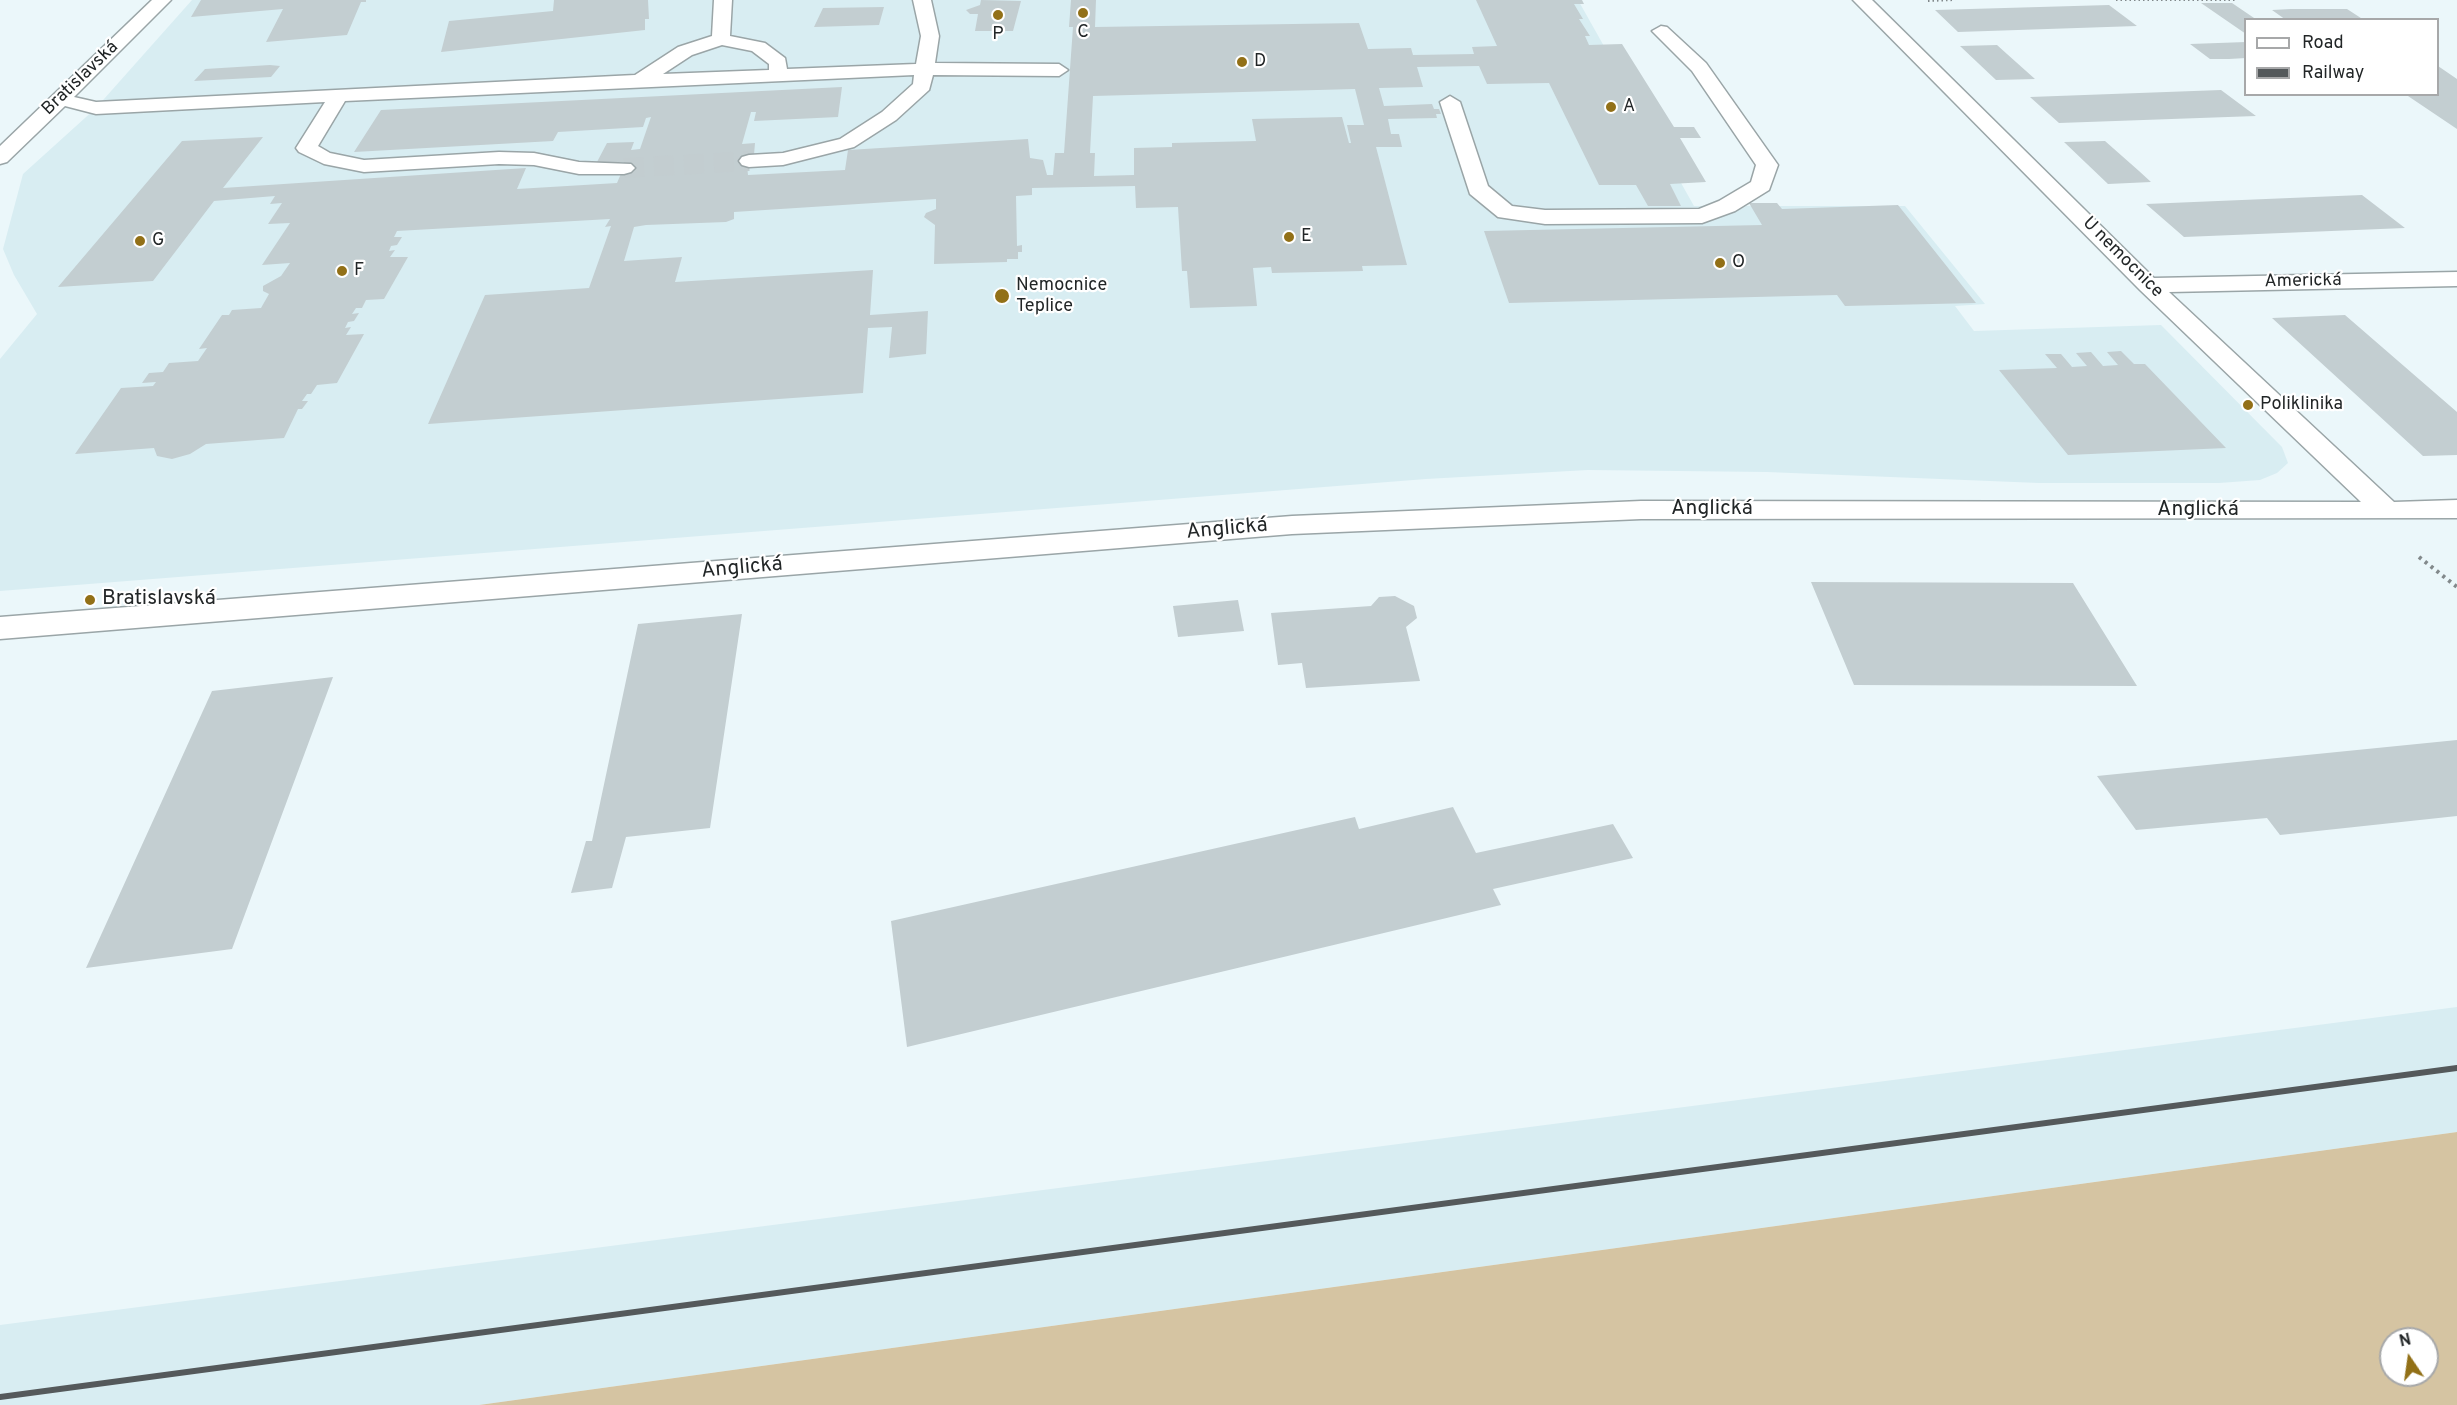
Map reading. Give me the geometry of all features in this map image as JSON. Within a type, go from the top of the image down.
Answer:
[{"type":"street","name":"Bratislavská","points":[[0,158],[162,0]]},
{"type":"street","points":[[721,39],[723,0]]},
{"type":"street","points":[[748,161],[783,159],[846,144],[890,116],[922,86],[930,36],[922,0]]},
{"type":"street","name":"U nemocnice","points":[[1862,0],[2148,285],[2387,511]]},
{"type":"street","points":[[1450,102],[1478,189],[1506,212],[1545,217],[1702,216],[1727,206],[1761,185],[1767,165],[1699,67],[1661,31]]},
{"type":"street","points":[[640,81],[685,51],[721,39],[758,47],[778,62],[778,75]]},
{"type":"street","points":[[60,99],[96,108],[926,69],[1059,70]]},
{"type":"street","points":[[339,96],[306,148],[324,158],[363,166],[500,158],[534,159],[579,168],[624,168]]},
{"type":"street","name":"Americká","points":[[2148,285],[2457,279]]},
{"type":"street","name":"Anglická","points":[[0,628],[1292,525],[1641,510],[2387,511],[2457,509]]},
{"type":"path","points":[[2116,0],[2123,2],[2235,0]]},
{"type":"path","points":[[2436,568],[2457,587]]},
{"type":"shaded area","name":"Nemocnice Teplice","points":[[192,0],[1578,0],[1694,206],[1905,206],[1985,304],[1955,306],[1974,331],[2161,325],[2282,447],[2288,463],[2277,473],[2260,480],[2219,483],[2039,483],[1767,472],[1588,470],[1426,479],[0,591],[0,359],[37,314],[14,275],[3,249],[23,174],[96,108]]},
{"type":"shaded area","points":[[2457,1007],[2457,1132],[479,1405],[0,1405],[0,1325]]},
{"type":"shaded area","points":[[2457,1132],[2457,1405],[479,1405]]},
{"type":"building","points":[[201,0],[366,0],[366,2],[361,2],[347,35],[266,42],[283,9],[191,17]]},
{"type":"building","points":[[554,0],[648,0],[649,19],[645,19],[645,30],[441,52],[449,21],[553,11]]},
{"type":"building","name":"P","points":[[981,0],[1021,1],[1013,31],[975,31],[978,14],[970,14],[966,10],[980,5]]},
{"type":"building","points":[[1071,0],[1096,0],[1095,27],[1359,23],[1368,49],[1411,48],[1413,55],[1474,54],[1472,47],[1497,46],[1476,0],[1582,0],[1584,4],[1574,4],[1583,19],[1579,19],[1590,36],[1585,36],[1589,45],[1622,44],[1674,127],[1694,127],[1701,138],[1680,138],[1706,182],[1670,184],[1681,206],[1648,206],[1636,185],[1599,185],[1549,83],[1487,84],[1479,66],[1417,67],[1423,87],[1379,88],[1384,106],[1432,104],[1434,109],[1439,109],[1441,114],[1436,114],[1437,118],[1388,119],[1391,134],[1399,134],[1402,147],[1376,147],[1407,265],[1362,266],[1363,271],[1272,273],[1271,267],[1253,268],[1257,306],[1190,308],[1187,271],[1182,271],[1178,207],[1136,208],[1135,186],[1032,188],[1032,195],[1016,196],[1017,246],[1022,245],[1022,252],[1018,252],[1018,259],[1007,259],[1007,262],[934,264],[935,225],[924,217],[926,213],[936,209],[936,199],[734,212],[734,219],[726,222],[646,225],[634,227],[624,261],[682,257],[675,282],[873,270],[870,315],[928,311],[926,354],[889,358],[892,327],[868,328],[863,393],[428,424],[485,295],[589,288],[611,226],[605,227],[610,219],[397,231],[394,237],[402,237],[397,245],[391,246],[389,251],[395,250],[390,257],[408,257],[384,299],[366,300],[362,308],[356,308],[352,314],[359,313],[354,321],[348,322],[345,328],[351,327],[346,335],[364,334],[337,383],[317,385],[311,394],[307,394],[302,401],[308,401],[302,409],[298,409],[284,438],[206,444],[190,454],[172,459],[157,456],[154,448],[75,454],[121,388],[153,386],[156,382],[142,383],[149,373],[163,372],[169,363],[198,361],[207,348],[199,349],[222,315],[229,315],[232,310],[261,308],[269,294],[263,291],[263,286],[281,276],[290,263],[262,265],[290,223],[268,224],[282,203],[270,204],[275,196],[214,201],[153,281],[58,287],[182,141],[263,137],[223,188],[526,168],[517,189],[617,183],[626,162],[597,162],[607,143],[634,142],[631,150],[640,149],[651,117],[646,118],[643,127],[558,132],[553,141],[354,152],[381,110],[842,87],[838,117],[754,121],[756,112],[751,112],[742,144],[755,143],[754,155],[747,166],[748,175],[845,170],[848,150],[1028,139],[1030,158],[1043,160],[1047,175],[1053,175],[1055,153],[1064,153],[1073,27],[1069,27]],"holes":[[[1355,89],[1364,125],[1347,125],[1351,143],[1349,143],[1342,117],[1252,119],[1256,141],[1172,143],[1172,147],[1134,148],[1134,175],[1094,176],[1095,153],[1090,153],[1093,96]]]},
{"type":"building","points":[[2201,3],[2232,3],[2254,18],[2244,18],[2244,33]]},
{"type":"building","points":[[2109,5],[2137,26],[1958,32],[1935,10]]},
{"type":"building","points":[[884,7],[879,25],[814,27],[823,8]]},
{"type":"building","points":[[2347,9],[2361,18],[2283,18],[2272,10]]},
{"type":"building","points":[[2244,42],[2244,58],[2210,59],[2190,44]]},
{"type":"building","points":[[1997,45],[2035,79],[1996,80],[1960,46]]},
{"type":"building","points":[[280,66],[271,77],[194,81],[205,69]]},
{"type":"building","points":[[2439,67],[2457,79],[2457,129],[2408,96],[2439,96]]},
{"type":"building","points":[[2221,90],[2256,116],[2059,123],[2030,97]]},
{"type":"building","points":[[2105,141],[2151,182],[2108,184],[2064,142]]},
{"type":"building","points":[[2362,195],[2405,228],[2184,237],[2146,204]]},
{"type":"building","name":"O","points":[[1749,203],[1777,203],[1782,209],[1898,205],[1976,303],[1845,306],[1837,295],[1509,303],[1484,231],[1762,225]]},
{"type":"building","points":[[2345,315],[2457,412],[2457,455],[2423,456],[2272,318]]},
{"type":"building","points":[[2121,351],[2134,364],[2145,364],[2226,448],[2068,455],[1999,370],[2057,368],[2045,354],[2061,354],[2072,367],[2087,366],[2076,353],[2091,352],[2103,366],[2118,365],[2107,352]]},
{"type":"building","points":[[1811,582],[2073,583],[2137,686],[1854,685]]},
{"type":"building","points":[[1395,596],[1414,606],[1417,618],[1406,627],[1420,681],[1306,688],[1302,663],[1278,665],[1271,613],[1371,606],[1379,597]]},
{"type":"building","points":[[1238,600],[1244,631],[1178,637],[1173,606]]},
{"type":"building","points":[[742,614],[710,828],[626,837],[612,888],[571,893],[586,841],[592,841],[638,624]]},
{"type":"building","points":[[333,677],[232,949],[86,968],[212,691]]},
{"type":"building","points":[[2457,740],[2457,816],[2280,835],[2267,818],[2136,830],[2097,776]]},
{"type":"building","points":[[1453,807],[1476,853],[1613,824],[1633,858],[1493,889],[1501,905],[907,1047],[891,921],[1355,817],[1359,829]]},
{"type":"tunnel","points":[[624,168],[749,161]]},
{"type":"railway","points":[[0,1397],[2457,1068]]},
{"type":"place","name":"C","points":[[1083,13]]},
{"type":"place","name":"P","points":[[998,15]]},
{"type":"place","name":"D","points":[[1242,62]]},
{"type":"place","name":"A","points":[[1611,107]]},
{"type":"place","name":"E","points":[[1289,237]]},
{"type":"place","name":"G","points":[[140,241]]},
{"type":"place","name":"O","points":[[1720,263]]},
{"type":"place","name":"F","points":[[342,271]]},
{"type":"place","name":"Nemocnice Teplice","points":[[1002,296]]},
{"type":"place","name":"Poliklinika","points":[[2248,405]]},
{"type":"place","name":"Bratislavská","points":[[90,600]]}]
